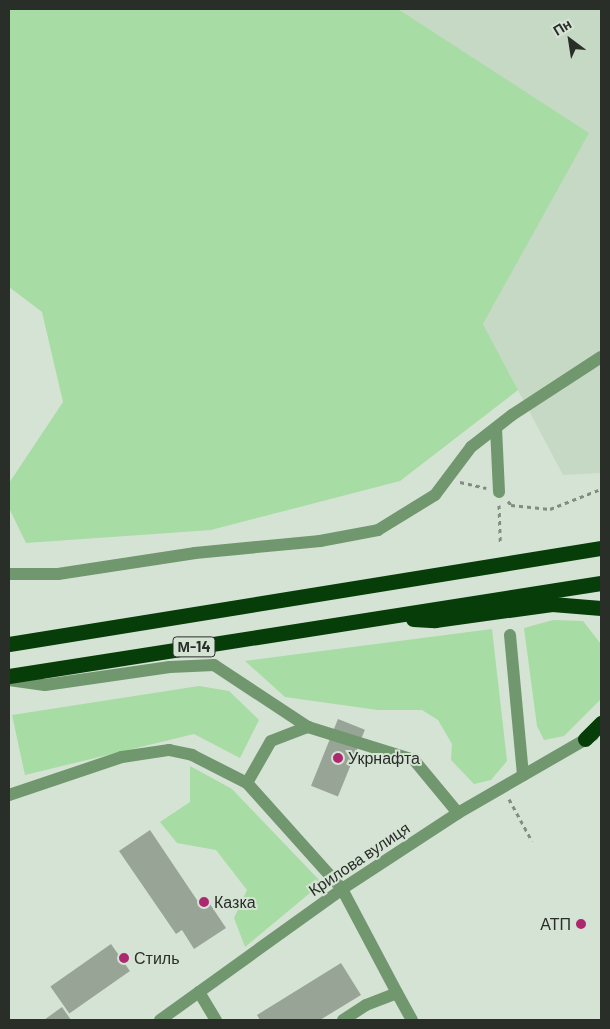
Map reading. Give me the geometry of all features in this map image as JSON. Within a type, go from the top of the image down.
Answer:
[{"type":"highway","name":"М-14","points":[[9,644],[601,548]]},
{"type":"highway","name":"М-14","points":[[9,678],[601,583]]},
{"type":"highway","points":[[379,618],[435,620],[552,604],[600,608]]},
{"type":"highway","points":[[585,739],[601,723]]},
{"type":"street","points":[[9,574],[58,574],[194,554],[320,540],[378,530],[435,495],[471,447],[601,357]]},
{"type":"street","points":[[496,428],[499,492]]},
{"type":"street","points":[[510,635],[523,775]]},
{"type":"street","points":[[9,678],[45,686],[170,666],[214,665],[308,727],[414,760],[458,813]]},
{"type":"street","points":[[248,783],[271,741],[308,727]]},
{"type":"street","name":"Крилова вулиця","points":[[160,1020],[342,889],[458,813],[601,730]]},
{"type":"street","points":[[9,795],[122,757],[168,750],[192,755],[248,783],[342,889],[412,1020]]},
{"type":"street","points":[[199,992],[216,1020]]},
{"type":"street","points":[[343,1020],[366,1005],[397,993]]},
{"type":"path","points":[[447,479],[499,492],[511,505],[550,509],[601,489]]},
{"type":"path","points":[[499,492],[500,543]]},
{"type":"path","points":[[502,787],[532,841]]},
{"type":"shaded area","points":[[398,9],[601,9],[601,473],[563,475],[483,324],[588,133]]},
{"type":"green space","points":[[9,9],[398,9],[589,133],[483,324],[518,390],[400,481],[211,530],[26,543],[9,508],[9,483],[63,402],[42,312],[9,287]]},
{"type":"green space","points":[[553,620],[583,621],[601,644],[601,699],[564,736],[544,740],[537,726],[524,628]]},
{"type":"green space","points":[[492,629],[507,761],[491,780],[474,784],[451,760],[452,744],[438,720],[422,710],[378,710],[285,697],[245,661]]},
{"type":"green space","points":[[199,686],[229,691],[259,720],[240,758],[194,734],[25,775],[12,715]]},
{"type":"green space","points":[[190,766],[232,789],[322,883],[245,947],[234,918],[247,890],[216,850],[177,843],[160,822],[190,802]]},
{"type":"building","name":"Укрнафта","points":[[338,719],[365,730],[338,797],[311,786]]},
{"type":"building","points":[[150,830],[203,909],[210,904],[226,928],[194,949],[182,930],[176,934],[119,851]]},
{"type":"building","points":[[111,944],[130,971],[69,1013],[50,986]]},
{"type":"building","points":[[341,963],[361,995],[320,1020],[260,1020],[257,1015]]},
{"type":"building","points":[[62,1007],[71,1020],[44,1020]]},
{"type":"place","name":"Укрнафта","points":[[338,758]]},
{"type":"place","name":"Казка","points":[[204,902]]},
{"type":"place","name":"АТП","points":[[581,924]]},
{"type":"place","name":"Стиль","points":[[124,958]]}]
